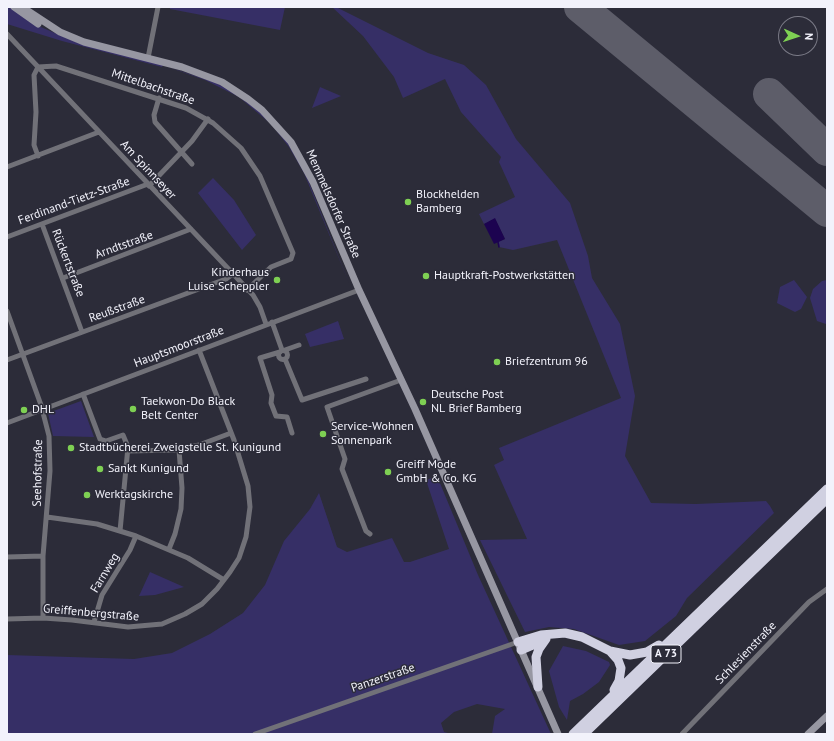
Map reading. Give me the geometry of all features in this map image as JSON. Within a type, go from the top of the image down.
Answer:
[{"type":"highway","name":"A 73","points":[[573,734],[827,488]]},
{"type":"highway","name":"A 73","points":[[584,734],[827,499]]},
{"type":"highway","points":[[520,646],[546,639],[558,633]]},
{"type":"highway","points":[[520,646],[541,634],[558,633],[582,637],[610,651],[638,655],[647,652],[672,637]]},
{"type":"highway","points":[[538,687],[536,657],[538,649],[546,639]]},
{"type":"highway","points":[[610,651],[618,660],[621,668],[619,681],[610,698]]},
{"type":"main road","name":"Memmelsdorfer Straße","points":[[14,7],[40,26],[103,48],[182,67],[222,82],[248,99],[273,121],[291,142],[305,165],[359,290],[442,471],[557,732]]},
{"type":"main road","name":"Memmelsdorfer Straße","points":[[22,7],[60,32]]},
{"type":"main road","points":[[808,734],[827,716]]},
{"type":"street","points":[[148,58],[158,7]]},
{"type":"street","name":"Am Spinnseyer","points":[[7,34],[233,274],[257,302],[266,324]]},
{"type":"street","name":"Mittelbachstraße","points":[[38,67],[56,66],[159,98],[186,108],[208,119],[241,148],[256,169],[293,250],[291,259],[272,267],[247,290]]},
{"type":"street","points":[[38,67],[34,75],[36,98],[34,140],[38,156]]},
{"type":"street","points":[[159,98],[154,115],[155,122],[192,164]]},
{"type":"street","points":[[148,185],[182,153],[208,119]]},
{"type":"street","points":[[7,167],[98,132]]},
{"type":"street","name":"Ferdinand-Tietz-Straße","points":[[7,237],[148,185]]},
{"type":"street","name":"Rückertstraße","points":[[42,224],[82,332]]},
{"type":"street","name":"Arndtstraße","points":[[63,278],[191,230]]},
{"type":"street","name":"Reußstraße","points":[[7,360],[226,279],[233,274]]},
{"type":"street","name":"Hauptsmoorstraße","points":[[7,423],[43,411],[83,394],[359,290]]},
{"type":"street","name":"Seehofstraße","points":[[7,311],[43,411],[49,436],[50,454],[47,517],[43,556],[43,618]]},
{"type":"street","points":[[272,322],[282,351],[279,355],[280,358],[285,359],[302,400],[366,379]]},
{"type":"street","points":[[292,432],[287,417],[276,416],[271,403],[272,395],[260,358],[299,345]]},
{"type":"street","name":"Greiffenbergstraße","points":[[7,619],[43,618],[94,622],[128,627],[162,624],[197,607],[211,595],[224,580],[239,558],[243,547],[250,507],[245,471],[199,350]]},
{"type":"street","points":[[370,534],[366,531],[342,469],[345,459],[327,407],[401,380]]},
{"type":"street","points":[[83,394],[100,439],[106,441],[123,435],[128,451],[120,531]]},
{"type":"street","points":[[128,451],[163,452],[179,450],[199,445],[231,433]]},
{"type":"street","points":[[169,549],[178,525],[181,509],[182,480],[179,450]]},
{"type":"street","points":[[47,517],[83,521],[136,536],[169,549],[224,580]]},
{"type":"street","name":"Farnweg","points":[[94,622],[104,591],[126,558],[136,536]]},
{"type":"street","points":[[7,557],[43,556]]},
{"type":"street","name":"Schlesienstraße","points":[[682,734],[808,602],[827,589]]},
{"type":"street","name":"Panzerstraße","points":[[255,734],[520,646]]},
{"type":"shaded area","points":[[7,7],[10,7],[36,25],[81,44],[163,65],[162,67],[62,41],[7,24]]},
{"type":"shaded area","points":[[170,7],[285,7],[280,30],[170,9]]},
{"type":"shaded area","points":[[332,7],[336,7],[428,53],[464,65],[486,85],[516,139],[570,203],[588,256],[592,278],[620,324],[635,396],[625,456],[651,503],[696,504],[766,501],[774,513],[687,598],[676,616],[645,641],[619,645],[574,629],[549,627],[525,632],[480,540],[527,539],[494,465],[504,460],[499,448],[621,398],[557,240],[513,250],[499,247],[498,242],[505,239],[495,219],[484,224],[479,214],[515,197],[499,162],[501,157],[461,112],[445,79],[403,98],[394,77],[363,36]]},
{"type":"shaded area","points":[[165,66],[217,83],[232,92],[259,111],[270,123],[239,97],[205,80]]},
{"type":"shaded area","points":[[320,87],[341,96],[312,108]]},
{"type":"shaded area","points":[[273,126],[287,142],[306,175],[349,283],[304,173],[289,147]]},
{"type":"shaded area","points":[[213,178],[234,200],[256,235],[242,250],[198,193]]},
{"type":"shaded area","points":[[495,218],[505,239],[494,244],[484,224]]},
{"type":"shaded area","points":[[794,280],[807,297],[801,309],[795,312],[777,303],[780,287]]},
{"type":"shaded area","points":[[827,280],[826,324],[817,321],[810,298],[813,289],[822,281]]},
{"type":"shaded area","points":[[338,321],[344,339],[310,347],[305,334]]},
{"type":"shaded area","points":[[81,401],[94,437],[53,436],[48,413]]},
{"type":"shaded area","points":[[437,476],[478,575],[551,734],[492,734],[495,716],[505,709],[477,704],[454,712],[441,723],[444,732],[452,734],[7,734],[7,655],[134,659],[172,653],[210,634],[243,613],[265,585],[284,541],[310,509],[319,493],[337,547],[347,552],[392,538],[404,562],[410,562],[449,549],[426,480]]},
{"type":"shaded area","points":[[150,572],[184,587],[155,595],[139,596]]},
{"type":"shaded area","points":[[563,646],[586,651],[609,662],[610,665],[599,682],[583,694],[570,701],[567,720],[559,707],[549,671]]},
{"type":"waterway","points":[[498,242],[499,247]]},
{"type":"runway","points":[[580,7],[827,211]]},
{"type":"runway","points":[[769,94],[827,150]]},
{"type":"place","name":"Blockhelden Bamberg","points":[[408,202]]},
{"type":"place","name":"Hauptkraft-Postwerkstätten","points":[[426,276]]},
{"type":"place","name":"Kinderhaus Luise Scheppler","points":[[277,280]]},
{"type":"place","name":"Briefzentrum 96","points":[[497,362]]},
{"type":"place","name":"Deutsche Post NL Brief Bamberg","points":[[423,402]]},
{"type":"place","name":"Taekwon-Do Black Belt Center","points":[[133,409]]},
{"type":"place","name":"DHL","points":[[24,410]]},
{"type":"place","name":"Service-Wohnen Sonnenpark","points":[[323,434]]},
{"type":"place","name":"Stadtbücherei Zweigstelle St. Kunigund","points":[[71,448]]},
{"type":"place","name":"Sankt Kunigund","points":[[100,469]]},
{"type":"place","name":"Greiff Mode GmbH & Co. KG","points":[[388,472]]},
{"type":"place","name":"Werktagskirche","points":[[87,495]]}]
